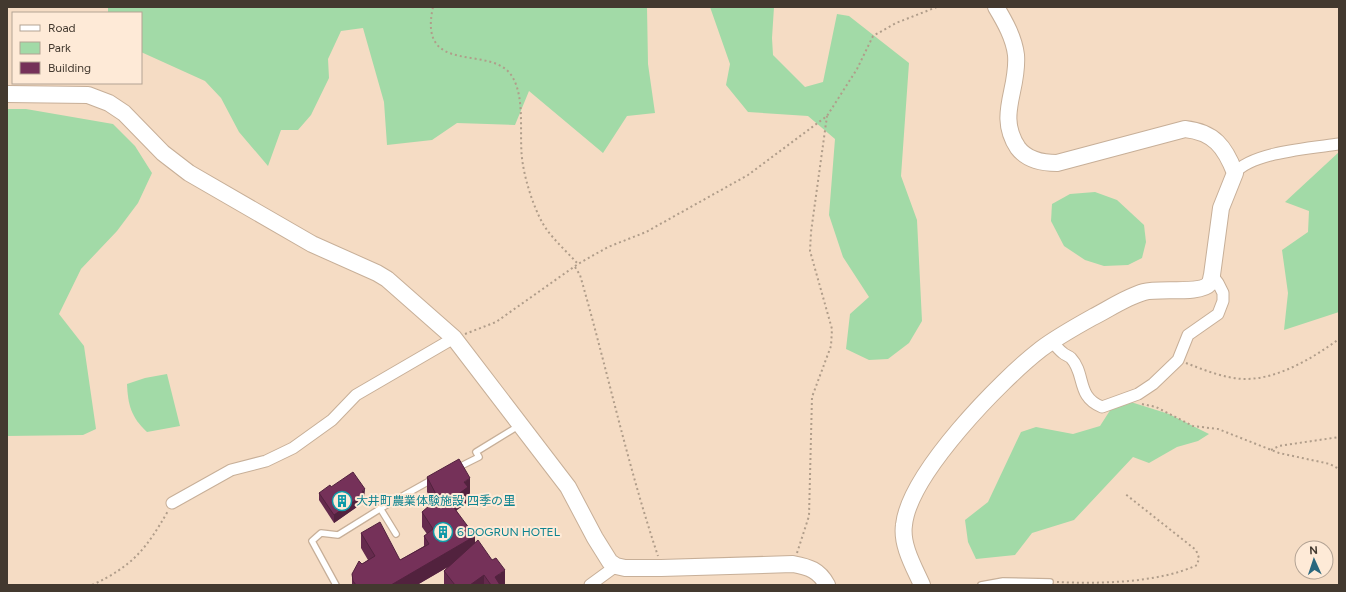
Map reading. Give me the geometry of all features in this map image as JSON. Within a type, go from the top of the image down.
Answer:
[{"type":"street","points":[[996,7],[1009,32],[1016,54],[1008,129],[1020,151],[1029,157],[1042,162],[1057,162],[1185,129],[1204,133],[1218,142],[1231,162],[1235,172]]},
{"type":"street","points":[[7,94],[88,96],[109,103],[124,113],[158,149],[184,170],[312,244],[378,273],[421,308],[454,338],[568,487],[595,538],[610,562],[616,566],[662,568],[793,564],[814,570],[821,575],[827,585]]},
{"type":"street","points":[[922,585],[906,548],[904,525],[909,507],[921,483],[960,428],[1025,362],[1052,342],[1133,296],[1153,290],[1203,288],[1209,284],[1212,275],[1221,208],[1235,172],[1246,163],[1271,154],[1339,144]]},
{"type":"street","points":[[1052,342],[1062,352],[1071,357],[1075,364],[1085,394],[1102,407],[1138,394],[1152,384],[1178,360],[1188,335],[1218,314],[1222,308],[1223,293],[1212,275]]},
{"type":"street","points":[[172,503],[231,470],[266,461],[293,448],[332,420],[356,395],[454,338]]},
{"type":"street","points":[[590,585],[616,566]]},
{"type":"lane","points":[[453,470],[479,457],[476,452],[520,425]]},
{"type":"lane","points":[[336,585],[312,541],[321,534],[338,535],[380,508],[440,476]]},
{"type":"lane","points":[[380,508],[396,534]]},
{"type":"lane","points":[[981,585],[1003,581],[1050,582]]},
{"type":"path","points":[[433,7],[430,19],[431,30],[442,49],[451,54],[486,60],[500,66],[512,76],[518,89],[522,165],[527,182],[544,225],[578,264]]},
{"type":"path","points":[[454,338],[496,322],[578,264],[608,247],[646,232],[748,175],[827,116],[857,69],[873,36],[896,24],[937,7]]},
{"type":"path","points":[[793,564],[809,516],[812,397],[831,346],[832,329],[810,251],[811,232],[827,116]]},
{"type":"path","points":[[575,267],[580,275],[644,515],[662,568]]},
{"type":"path","points":[[1178,360],[1210,372],[1242,379],[1253,379],[1284,370],[1309,358],[1339,339]]},
{"type":"path","points":[[1137,405],[1144,404],[1156,407],[1192,426],[1218,429],[1271,450],[1302,459],[1330,464],[1339,469]]},
{"type":"path","points":[[1271,450],[1279,446],[1339,437]]},
{"type":"path","points":[[1050,582],[1096,584],[1179,574],[1197,565],[1199,558],[1196,550],[1124,493]]},
{"type":"path","points":[[92,585],[116,573],[137,556],[157,531],[172,503]]},
{"type":"green space","points":[[108,7],[647,7],[648,64],[655,113],[627,116],[603,153],[529,91],[515,125],[457,123],[432,140],[387,145],[384,102],[363,28],[341,31],[328,59],[329,78],[311,115],[298,130],[281,130],[268,166],[239,132],[221,98],[205,81],[142,52],[142,12],[108,12]]},
{"type":"green space","points":[[710,7],[774,7],[772,38],[773,55],[805,87],[823,82],[837,14],[849,16],[909,63],[901,176],[917,220],[922,321],[909,343],[888,359],[869,360],[846,349],[850,314],[869,297],[843,257],[829,215],[835,139],[808,116],[748,112],[726,85],[730,64]]},
{"type":"green space","points":[[7,109],[26,109],[113,124],[135,146],[152,173],[138,203],[117,231],[81,269],[59,314],[84,346],[96,429],[83,435],[7,436]]},
{"type":"green space","points":[[1339,152],[1339,312],[1284,330],[1288,293],[1282,250],[1308,232],[1309,211],[1285,202]]},
{"type":"green space","points":[[1095,192],[1117,200],[1144,225],[1146,242],[1142,258],[1128,265],[1104,266],[1085,260],[1064,246],[1051,221],[1052,204],[1070,194]]},
{"type":"green space","points":[[167,374],[180,426],[147,432],[137,421],[131,410],[127,384],[145,378]]},
{"type":"green space","points":[[1118,398],[1169,414],[1209,434],[1198,441],[1177,447],[1149,463],[1133,457],[1074,520],[1032,533],[1015,555],[976,559],[968,542],[965,520],[988,502],[1021,432],[1036,427],[1073,434],[1100,426]]},
{"type":"building","points":[[459,459],[470,478],[464,482],[468,487],[449,501],[475,536],[391,585],[356,585],[353,581],[352,574],[359,561],[362,564],[375,556],[361,533],[380,522],[400,560],[429,544],[424,536],[433,529],[422,512],[438,498],[427,477]]},
{"type":"building","name":"大井町農業体験施設 四季の里","points":[[353,472],[365,489],[362,491],[364,494],[334,515],[319,493],[330,485],[331,487]]},
{"type":"building","points":[[478,540],[492,560],[496,558],[505,570],[495,577],[500,585],[491,585],[484,575],[470,585],[455,585],[444,571]]},
{"type":"place","name":"大井町農業体験施設 四季の里","points":[[342,501]]},
{"type":"place","name":"6 DOGRUN HOTEL","points":[[443,532]]}]
